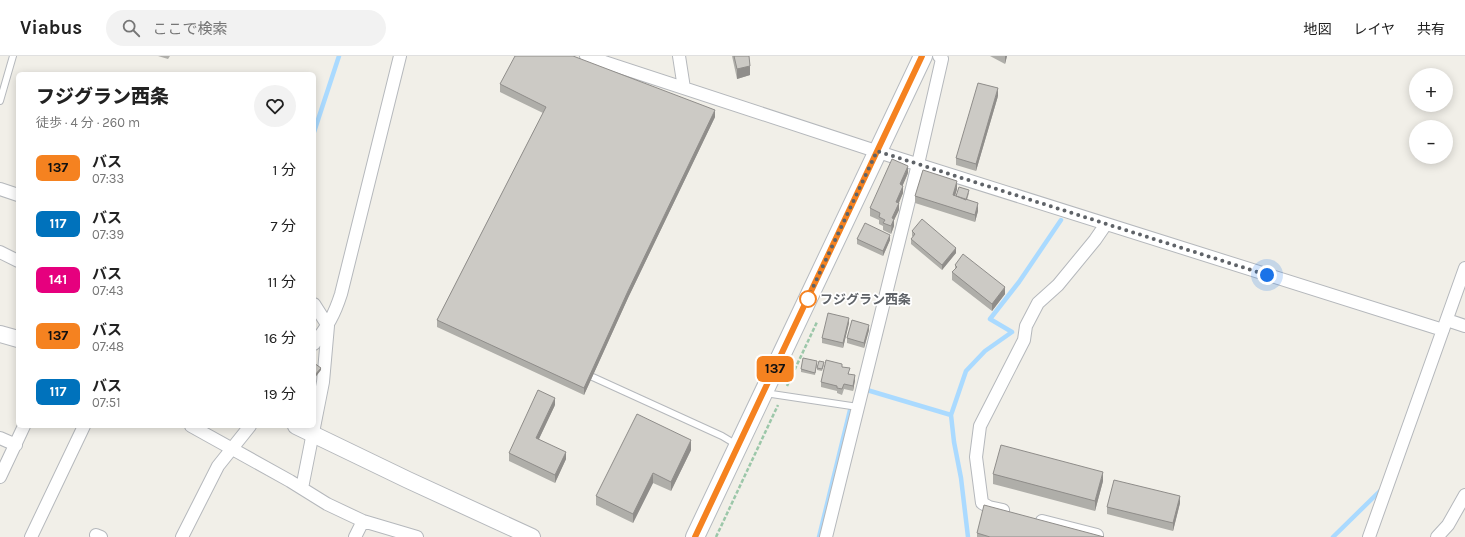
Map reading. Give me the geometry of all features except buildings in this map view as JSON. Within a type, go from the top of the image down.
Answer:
[{"type":"main road","points":[[695,537],[922,56]]},
{"type":"street","points":[[316,341],[336,313],[400,56]]},
{"type":"street","points":[[586,56],[1106,224],[1445,325],[1465,326]]},
{"type":"street","points":[[679,56],[684,88]]},
{"type":"street","points":[[826,537],[918,164],[942,59],[938,56]]},
{"type":"street","points":[[0,189],[16,194]]},
{"type":"street","points":[[1012,513],[989,507],[982,503],[976,457],[980,426],[1024,340],[1026,326],[1038,303],[1058,285],[1095,240],[1106,224]]},
{"type":"street","points":[[0,252],[16,260]]},
{"type":"street","points":[[1369,537],[1465,268]]},
{"type":"street","points":[[316,307],[328,326],[323,382],[316,418]]},
{"type":"street","points":[[0,334],[16,338]]},
{"type":"street","points":[[0,477],[23,428]]},
{"type":"street","points":[[31,537],[83,428]]},
{"type":"street","points":[[194,428],[302,488],[327,504],[363,521],[417,537]]},
{"type":"street","points":[[182,537],[218,466],[248,428]]},
{"type":"street","points":[[300,428],[532,537]]},
{"type":"street","points":[[302,488],[314,428]]},
{"type":"street","points":[[0,438],[16,445]]},
{"type":"street","points":[[1437,537],[1448,525],[1465,495]]},
{"type":"street","points":[[1028,517],[1097,535]]},
{"type":"street","points":[[355,537],[363,521]]},
{"type":"lane","points":[[0,102],[13,56]]},
{"type":"lane","points":[[582,372],[722,436],[738,446]]},
{"type":"lane","points":[[763,393],[858,407]]},
{"type":"waterway","points":[[316,126],[339,56]]},
{"type":"waterway","points":[[968,537],[961,478],[954,442],[951,415],[966,371],[985,351],[1012,332],[990,319],[1019,282],[1061,220]]},
{"type":"waterway","points":[[867,390],[951,415]]},
{"type":"waterway","points":[[819,537],[850,410]]},
{"type":"waterway","points":[[1333,537],[1382,489]]},
{"type":"bus line","name":"137","points":[[695,537],[922,56]]},
{"type":"place","name":"フジグラン西条","points":[[808,299]]},
{"type":"route","points":[[808,299],[806,302],[877,151],[1267,275]]}]
